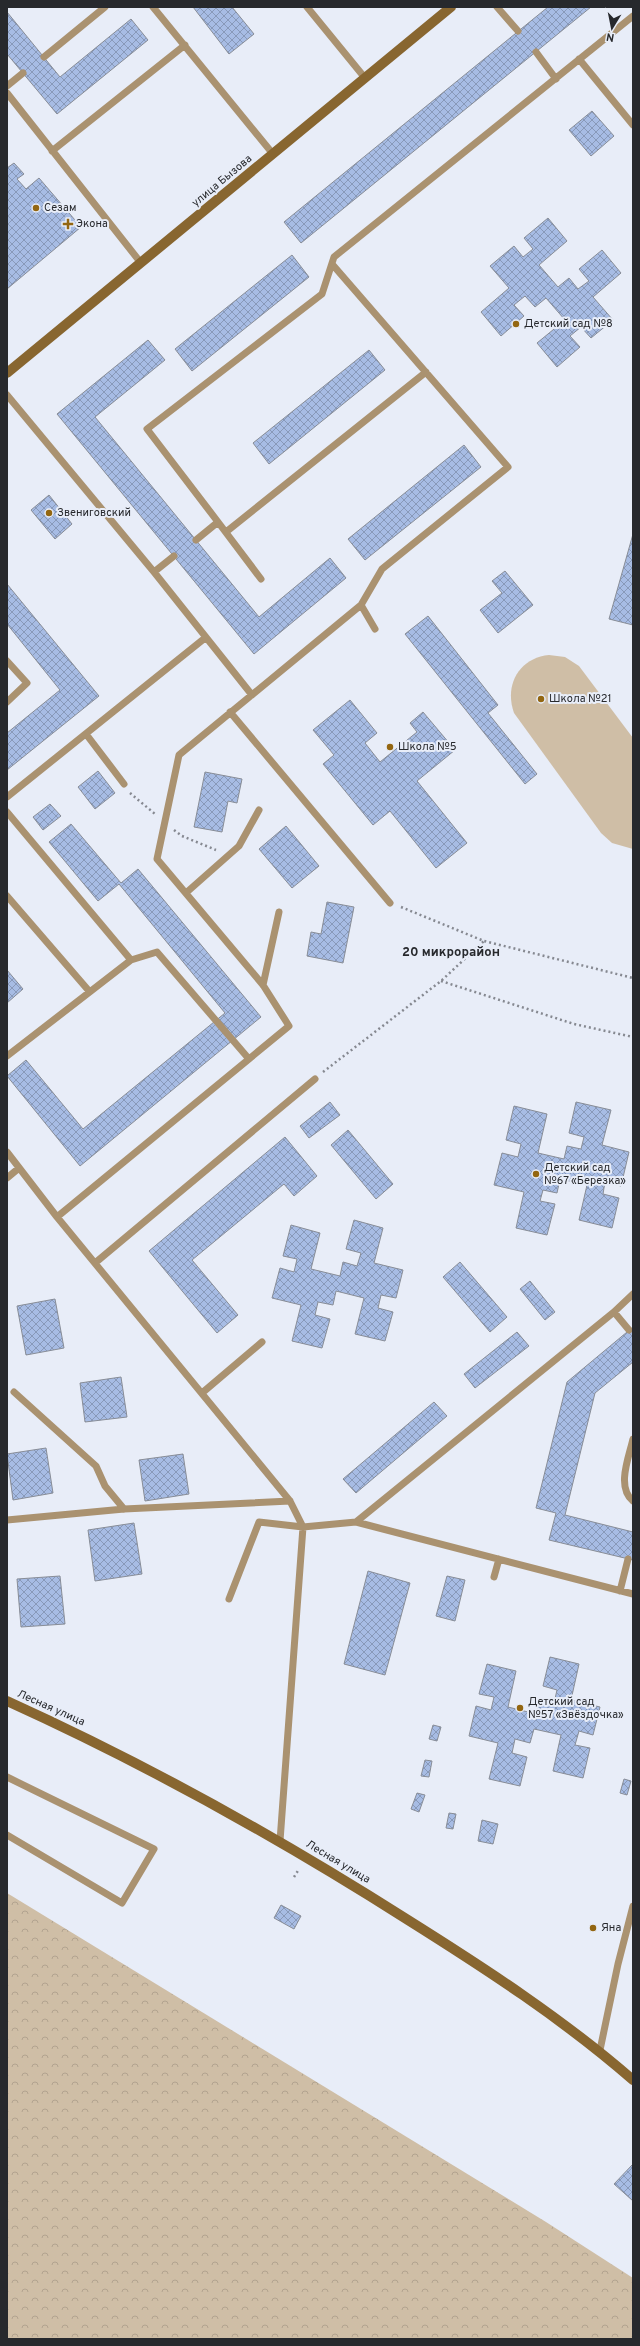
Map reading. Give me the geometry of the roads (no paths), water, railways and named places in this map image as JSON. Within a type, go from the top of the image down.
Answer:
[{"type":"main road","name":"улица Бызова","points":[[7,373],[451,7]]},
{"type":"main road","name":"Лесная улица","points":[[7,1701],[96,1741],[280,1841],[503,1980],[600,2050],[633,2080]]},
{"type":"lane","points":[[44,57],[105,7]]},
{"type":"lane","points":[[154,7],[273,154]]},
{"type":"lane","points":[[307,7],[365,78]]},
{"type":"lane","points":[[497,7],[518,31]]},
{"type":"lane","points":[[261,579],[147,429],[322,294],[334,257],[633,16]]},
{"type":"lane","points":[[52,151],[185,45]]},
{"type":"lane","points":[[536,52],[556,78]]},
{"type":"lane","points":[[579,59],[633,125]]},
{"type":"lane","points":[[7,86],[23,73]]},
{"type":"lane","points":[[7,93],[141,263]]},
{"type":"lane","points":[[57,1217],[289,1026],[263,985],[187,892],[157,859],[179,755],[361,605],[382,569],[508,467],[332,264]]},
{"type":"lane","points":[[226,532],[426,372]]},
{"type":"lane","points":[[7,395],[154,572],[252,695]]},
{"type":"lane","points":[[196,540],[218,522]]},
{"type":"lane","points":[[154,572],[174,556]]},
{"type":"lane","points":[[361,605],[375,629]]},
{"type":"lane","points":[[7,797],[206,638]]},
{"type":"lane","points":[[7,661],[27,684],[7,702]]},
{"type":"lane","points":[[230,712],[390,903]]},
{"type":"lane","points":[[86,734],[124,784]]},
{"type":"lane","points":[[187,892],[239,846],[259,810]]},
{"type":"lane","points":[[7,812],[131,960]]},
{"type":"lane","points":[[7,896],[89,991]]},
{"type":"lane","points":[[263,985],[279,912]]},
{"type":"lane","points":[[7,1056],[131,960],[157,952],[249,1059]]},
{"type":"lane","points":[[95,1263],[315,1079]]},
{"type":"lane","points":[[7,1152],[57,1217],[290,1501],[303,1527],[280,1841]]},
{"type":"lane","points":[[7,1178],[19,1168]]},
{"type":"lane","points":[[356,1522],[614,1312],[633,1294]]},
{"type":"lane","points":[[614,1312],[630,1330]]},
{"type":"lane","points":[[202,1393],[262,1342]]},
{"type":"lane","points":[[14,1392],[96,1466],[105,1486],[124,1509]]},
{"type":"lane","points":[[633,1439],[624,1480],[628,1498],[633,1501]]},
{"type":"lane","points":[[7,1520],[124,1509],[290,1501]]},
{"type":"lane","points":[[229,1599],[259,1522],[303,1527],[356,1522],[633,1594]]},
{"type":"lane","points":[[494,1577],[499,1559]]},
{"type":"lane","points":[[620,1591],[628,1559]]},
{"type":"lane","points":[[7,1777],[154,1849],[122,1903],[7,1835]]},
{"type":"lane","points":[[600,2050],[618,1964],[633,1906]]},
{"type":"place","name":"Сезам","points":[[36,208]]},
{"type":"place","name":"Экона","points":[[68,224]]},
{"type":"place","name":"Детский сад №8","points":[[516,324]]},
{"type":"place","name":"Звениговский","points":[[49,513]]},
{"type":"place","name":"Школа №21","points":[[541,699]]},
{"type":"place","name":"Школа №5","points":[[390,747]]},
{"type":"place","name":"Детский сад №67 «Березка»","points":[[536,1174]]},
{"type":"place","name":"Детский сад №57 «Звёздочка»","points":[[520,1708]]},
{"type":"place","name":"Яна","points":[[593,1928]]},
{"type":"district","name":"20 микрорайон","points":[[451,953]]}]
